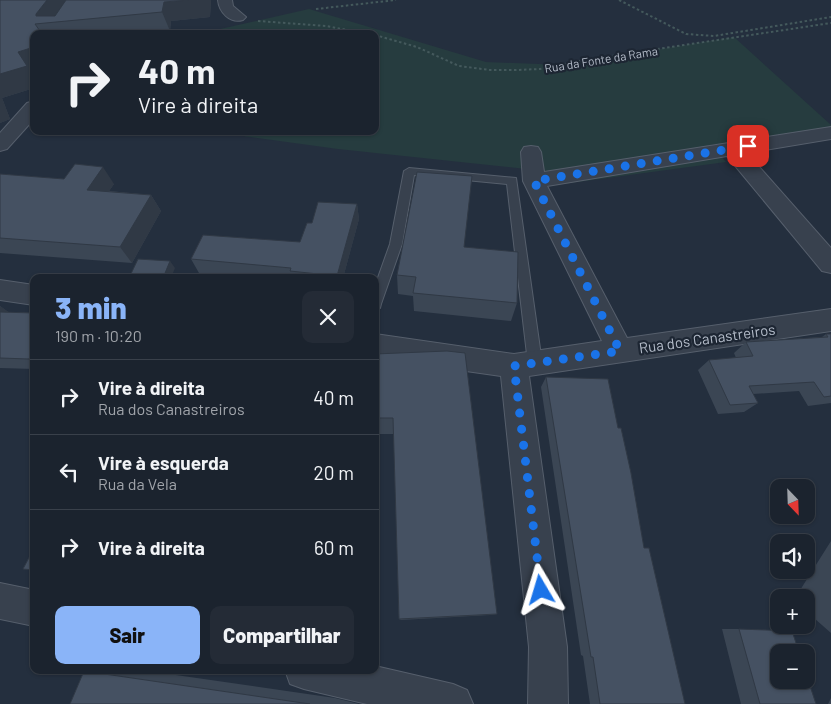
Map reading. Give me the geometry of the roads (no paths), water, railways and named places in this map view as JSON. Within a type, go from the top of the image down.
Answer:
[{"type":"street","points":[[225,0],[226,8],[238,17]]},
{"type":"street","points":[[0,145],[30,111]]},
{"type":"street","points":[[534,181],[831,133]]},
{"type":"street","points":[[732,149],[831,264]]},
{"type":"street","points":[[531,152],[534,181],[620,351]]},
{"type":"street","points":[[0,290],[30,294]]},
{"type":"street","name":"Rua dos Canastreiros","points":[[379,347],[524,365],[831,320]]},
{"type":"street","points":[[524,365],[548,647],[548,704]]},
{"type":"street","points":[[0,601],[30,607]]},
{"type":"street","points":[[322,674],[453,704]]},
{"type":"lane","points":[[379,293],[396,244],[409,171],[512,180],[524,365]]}]
